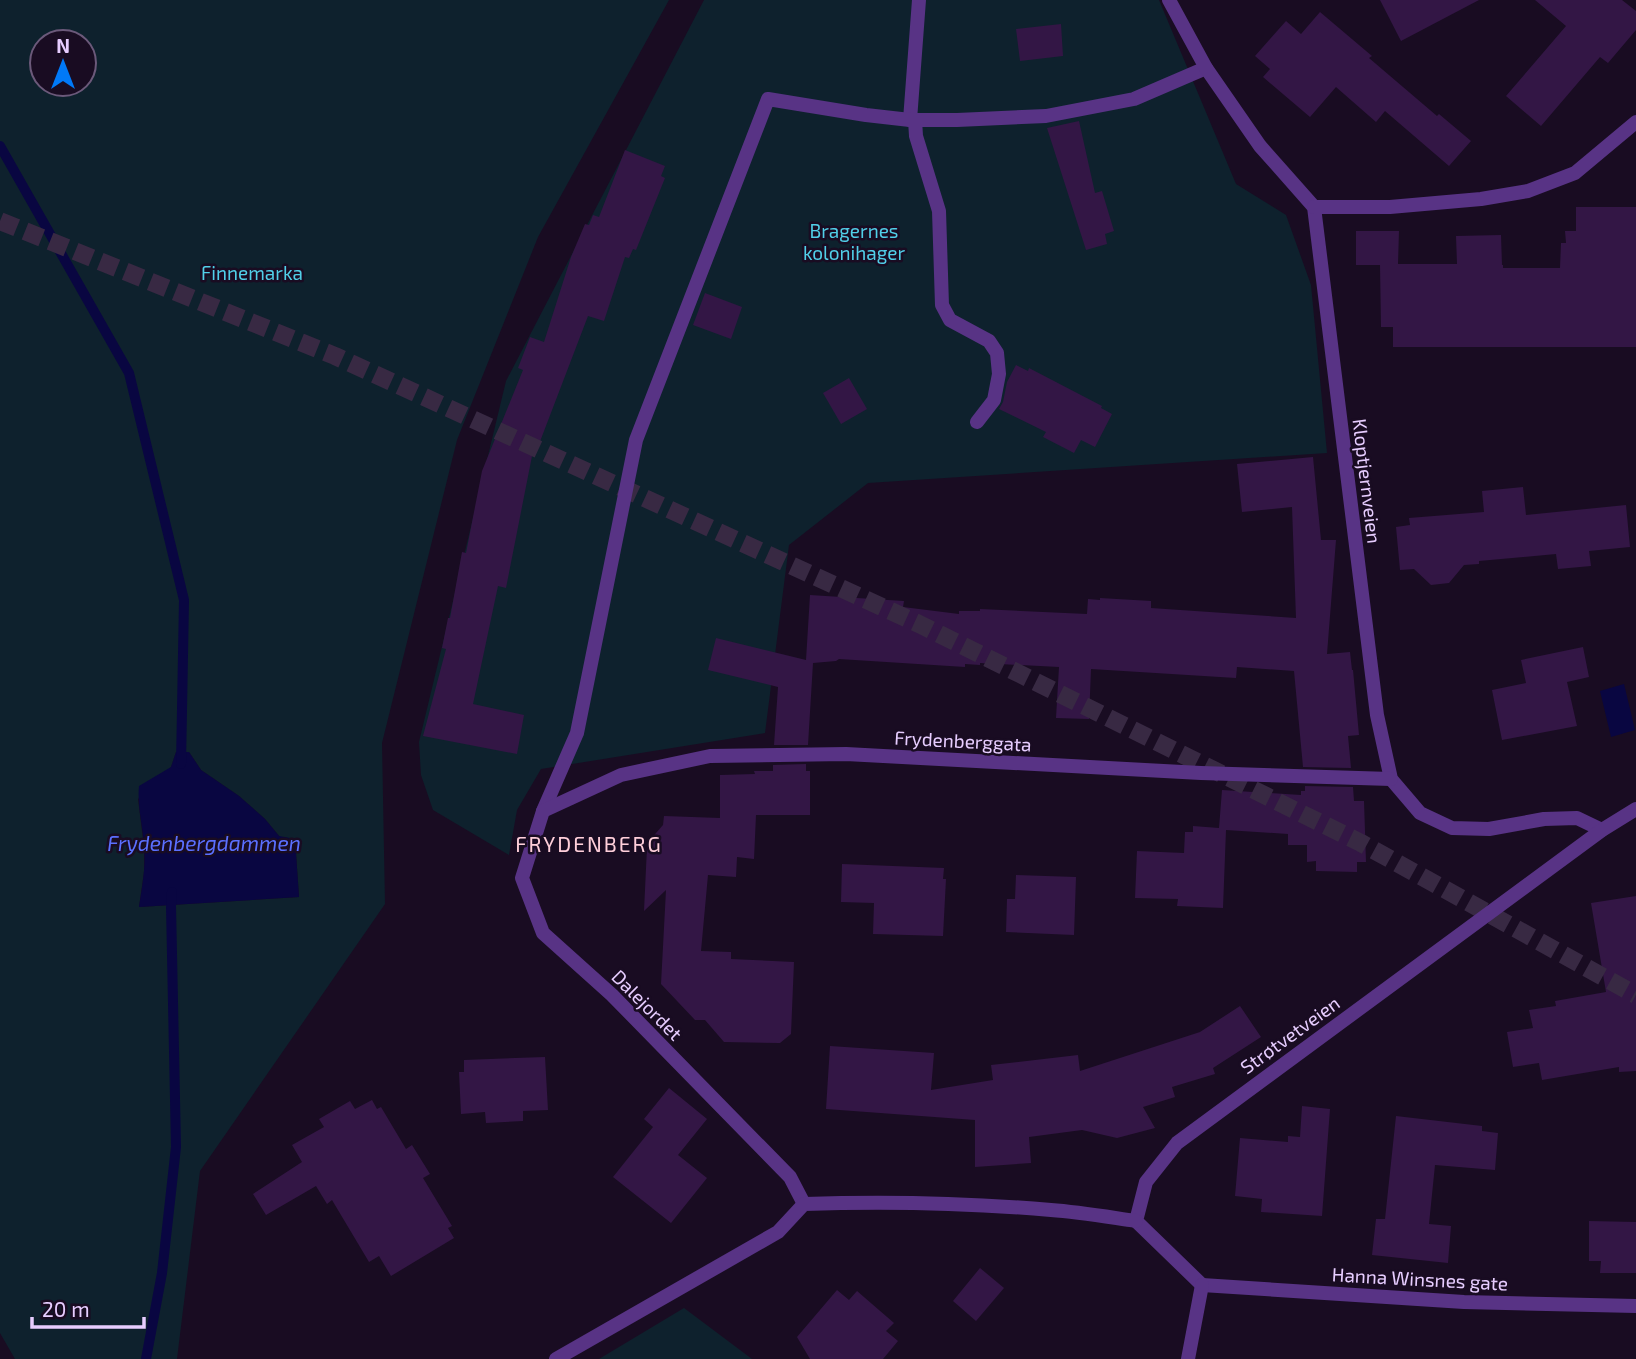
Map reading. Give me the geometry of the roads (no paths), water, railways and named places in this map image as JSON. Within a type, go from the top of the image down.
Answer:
[{"type":"street","points":[[919,0],[913,120],[939,211],[942,305],[950,320],[989,341],[997,353],[999,374],[994,400],[977,422]]},
{"type":"street","points":[[1169,0],[1206,68],[1260,146],[1314,207],[1391,207],[1480,199],[1528,191],[1575,173],[1636,122]]},
{"type":"street","points":[[913,120],[1046,116],[1133,99],[1206,68]]},
{"type":"street","name":"Dalejordet","points":[[804,1204],[790,1177],[612,995],[542,933],[522,878],[543,811],[577,733],[636,440],[768,99],[913,120]]},
{"type":"street","name":"Kloptjernveien","points":[[1314,207],[1377,715],[1391,779],[1420,813],[1452,828],[1489,829],[1544,819],[1577,818],[1602,830]]},
{"type":"street","name":"Frydenberggata","points":[[543,811],[621,775],[710,756],[846,754],[1201,773],[1391,779]]},
{"type":"street","name":"Strøtvetveien","points":[[1136,1221],[1146,1182],[1177,1143],[1602,830],[1636,810]]},
{"type":"street","points":[[556,1359],[778,1232],[804,1204],[859,1202],[1053,1210],[1136,1221],[1202,1285],[1188,1359]]},
{"type":"street","name":"Hanna Winsnes gate","points":[[1202,1285],[1464,1302],[1636,1306]]},
{"type":"water","points":[[1624,684],[1635,730],[1611,737],[1600,691]]},
{"type":"water","name":"Frydenbergdammen","points":[[176,752],[189,752],[201,770],[239,796],[265,819],[279,836],[295,839],[299,897],[139,907],[144,862],[139,786],[171,767]]},
{"type":"waterway","points":[[0,146],[129,373],[184,600],[181,764]]},
{"type":"waterway","points":[[146,1359],[162,1273],[176,1147],[172,892]]},
{"type":"tunnel","points":[[0,221],[335,356],[919,624],[1361,843],[1636,995]]},
{"type":"district","name":"FRYDENBERG","points":[[589,845]]},
{"type":"park label","name":"Bragernes kolonihager","points":[[854,242]]},
{"type":"park label","name":"Finnemarka","points":[[252,273]]}]
